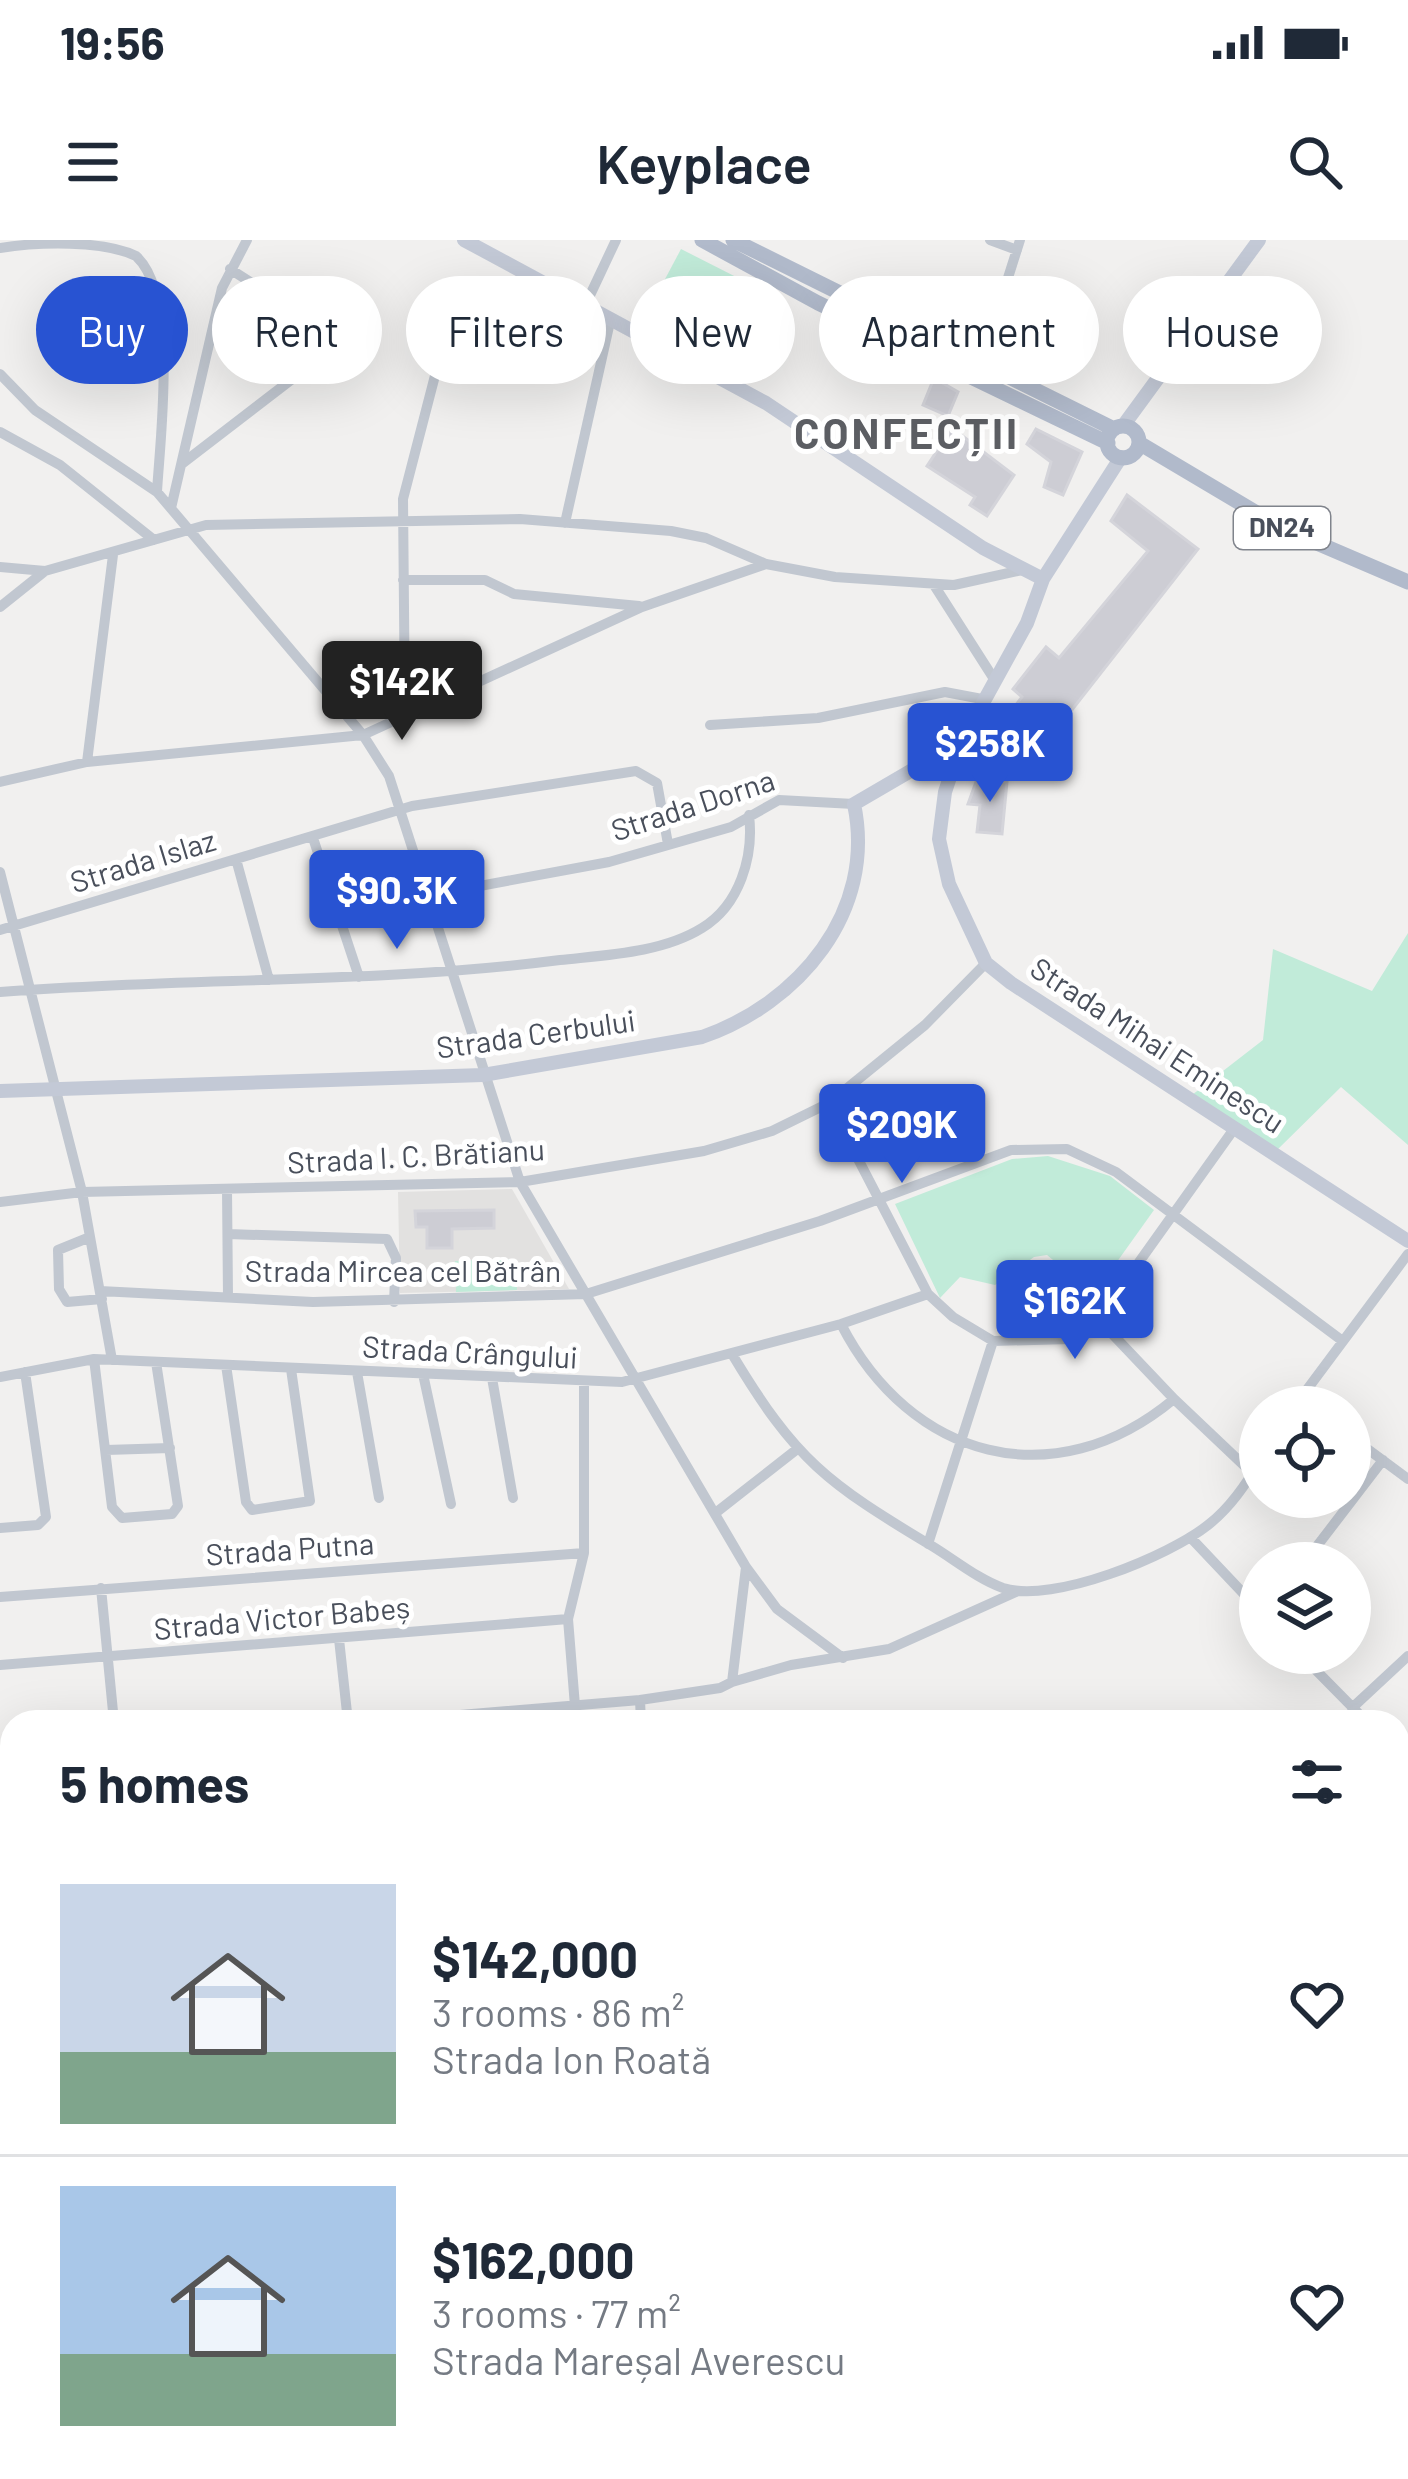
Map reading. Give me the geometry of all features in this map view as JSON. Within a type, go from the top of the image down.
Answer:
[{"type":"main road","points":[[464,240],[528,276]]},
{"type":"main road","name":"DN24","points":[[702,240],[819,297]]},
{"type":"main road","name":"DN24","points":[[733,240],[819,287]]},
{"type":"main road","points":[[1123,442],[1139,407],[1259,240]]},
{"type":"main road","points":[[606,320],[766,403],[1022,570],[1043,579]]},
{"type":"main road","name":"DN24","points":[[998,384],[1176,468],[1282,528],[1408,582]]},
{"type":"main road","name":"Strada Mihai Eminescu","points":[[1123,442],[1043,579],[1032,611],[962,740],[945,792],[939,839],[949,884],[986,963],[1043,1007],[1408,1241]]},
{"type":"main road","points":[[854,804],[962,740]]},
{"type":"main road","name":"Strada Cerbului","points":[[0,1090],[483,1075],[702,1037],[737,1025],[780,999],[809,968],[840,918],[858,849],[854,804]]},
{"type":"street","points":[[0,248],[83,240],[124,249],[147,272],[161,330],[157,492]]},
{"type":"street","points":[[171,508],[230,269],[248,240]]},
{"type":"street","points":[[599,276],[616,240]]},
{"type":"street","points":[[990,240],[1018,245],[1008,276]]},
{"type":"street","points":[[183,464],[317,360],[326,345],[320,327],[230,269]]},
{"type":"street","points":[[565,523],[610,322]]},
{"type":"street","points":[[0,374],[35,410],[157,492],[363,735],[389,776],[448,973],[520,1182],[718,1511],[746,1567],[777,1609],[844,1658]]},
{"type":"street","points":[[405,716],[401,521],[406,477],[433,384]]},
{"type":"street","points":[[0,432],[60,465],[154,540]]},
{"type":"street","points":[[0,567],[45,571],[187,529],[488,517],[693,535],[766,564],[835,577],[934,585],[1022,570]]},
{"type":"street","points":[[87,762],[113,554]]},
{"type":"street","points":[[0,782],[87,762],[363,735],[643,607],[766,564]]},
{"type":"street","points":[[0,607],[45,571]]},
{"type":"street","points":[[404,580],[484,580],[514,594],[643,607]]},
{"type":"street","points":[[934,585],[994,680]]},
{"type":"street","points":[[710,725],[818,718],[945,692],[982,699]]},
{"type":"street","name":"Strada Islaz","points":[[6,928],[400,810],[636,771],[657,783],[668,844]]},
{"type":"street","name":"Strada Dorna","points":[[426,896],[609,862],[731,827],[779,800],[854,804]]},
{"type":"street","points":[[0,992],[448,973],[612,954],[704,927],[743,877],[752,837],[748,815]]},
{"type":"street","points":[[313,838],[359,977]]},
{"type":"street","points":[[236,859],[269,980]]},
{"type":"street","points":[[0,872],[6,928],[30,989],[82,1192],[112,1360]]},
{"type":"street","name":"Strada I. C. Brătianu","points":[[0,1202],[82,1192],[520,1182],[722,1147],[789,1125],[829,1102],[899,1048],[986,963]]},
{"type":"street","points":[[829,1102],[928,1294],[993,1341],[1071,1339],[1099,1320],[1234,1129]]},
{"type":"street","name":"Strada Mircea cel Bătrân","points":[[101,1295],[394,1302],[586,1294],[820,1221],[1011,1150],[1039,1147],[1067,1149],[1093,1160],[1340,1339]]},
{"type":"street","points":[[227,1189],[228,1297]]},
{"type":"street","points":[[228,1234],[387,1239],[396,1258],[394,1302]]},
{"type":"street","points":[[90,1237],[58,1250],[59,1289],[67,1303],[101,1295]]},
{"type":"street","points":[[1312,1386],[1340,1339],[1408,1254]]},
{"type":"street","name":"Strada Crângului","points":[[0,1377],[94,1359],[584,1382],[636,1378],[841,1324],[928,1294]]},
{"type":"street","points":[[1099,1320],[1239,1461]]},
{"type":"street","points":[[841,1324],[876,1384],[914,1417],[962,1442],[1020,1453],[1078,1449],[1129,1432],[1174,1400]]},
{"type":"street","points":[[928,1544],[993,1341]]},
{"type":"street","points":[[732,1354],[796,1450],[847,1495],[980,1576],[1020,1590]]},
{"type":"street","points":[[94,1359],[112,1507],[122,1519],[176,1510],[156,1362]]},
{"type":"street","points":[[226,1365],[246,1502],[252,1510],[310,1501],[291,1369]]},
{"type":"street","points":[[0,1528],[38,1525],[46,1517],[26,1372]]},
{"type":"street","points":[[357,1372],[379,1498]]},
{"type":"street","points":[[423,1374],[451,1504]]},
{"type":"street","points":[[492,1378],[513,1498]]},
{"type":"street","points":[[574,1706],[568,1619],[584,1553],[584,1382]]},
{"type":"street","points":[[106,1450],[170,1448]]},
{"type":"street","points":[[718,1511],[796,1450]]},
{"type":"street","points":[[1371,1451],[1408,1479]]},
{"type":"street","points":[[1320,1542],[1383,1460]]},
{"type":"street","points":[[525,1710],[640,1700],[791,1665],[844,1658],[922,1636],[1020,1590],[1108,1574],[1190,1538],[1224,1510],[1239,1490]]},
{"type":"street","points":[[1190,1538],[1239,1589]]},
{"type":"street","name":"Strada Putna","points":[[0,1597],[584,1553]]},
{"type":"street","points":[[731,1682],[746,1567]]},
{"type":"street","points":[[101,1588],[113,1710]]},
{"type":"street","name":"Strada Victor Babeș","points":[[0,1665],[568,1619]]},
{"type":"street","points":[[339,1639],[347,1710]]},
{"type":"street","points":[[1319,1674],[1352,1708],[1408,1656]]},
{"type":"street","points":[[640,1700],[640,1710]]},
{"type":"shaded area","points":[[512,1189],[569,1289],[400,1293],[398,1192]]},
{"type":"green space","points":[[681,249],[734,276],[667,276]]},
{"type":"green space","points":[[1408,933],[1408,1145],[1341,1087],[1275,1152],[1192,1095],[1263,1040],[1273,949],[1372,991]]},
{"type":"green space","points":[[1048,1156],[1110,1176],[1154,1210],[1094,1294],[1047,1255],[1034,1257],[995,1285],[960,1277],[940,1298],[895,1204],[1012,1159]]},
{"type":"green space","points":[[516,1259],[517,1290],[456,1292],[455,1261]]},
{"type":"building","points":[[932,384],[944,384],[958,392],[948,416],[923,405]]},
{"type":"building","points":[[952,428],[1014,475],[987,516],[970,505],[975,497],[927,466]]},
{"type":"building","points":[[1036,429],[1082,452],[1063,495],[1044,487],[1051,462],[1027,444]]},
{"type":"building","points":[[1127,495],[1198,549],[1057,729],[1048,723],[1010,772],[982,748],[1022,697],[1013,689],[1046,647],[1059,658],[1148,551],[1111,521]]},
{"type":"building","points":[[977,779],[1007,782],[1002,834],[977,832],[980,805],[968,804]]},
{"type":"building","points":[[494,1210],[494,1228],[452,1229],[452,1248],[427,1248],[427,1227],[416,1227],[415,1211]]},
{"type":"district","name":"CONFECȚII","points":[[907,434]]}]
